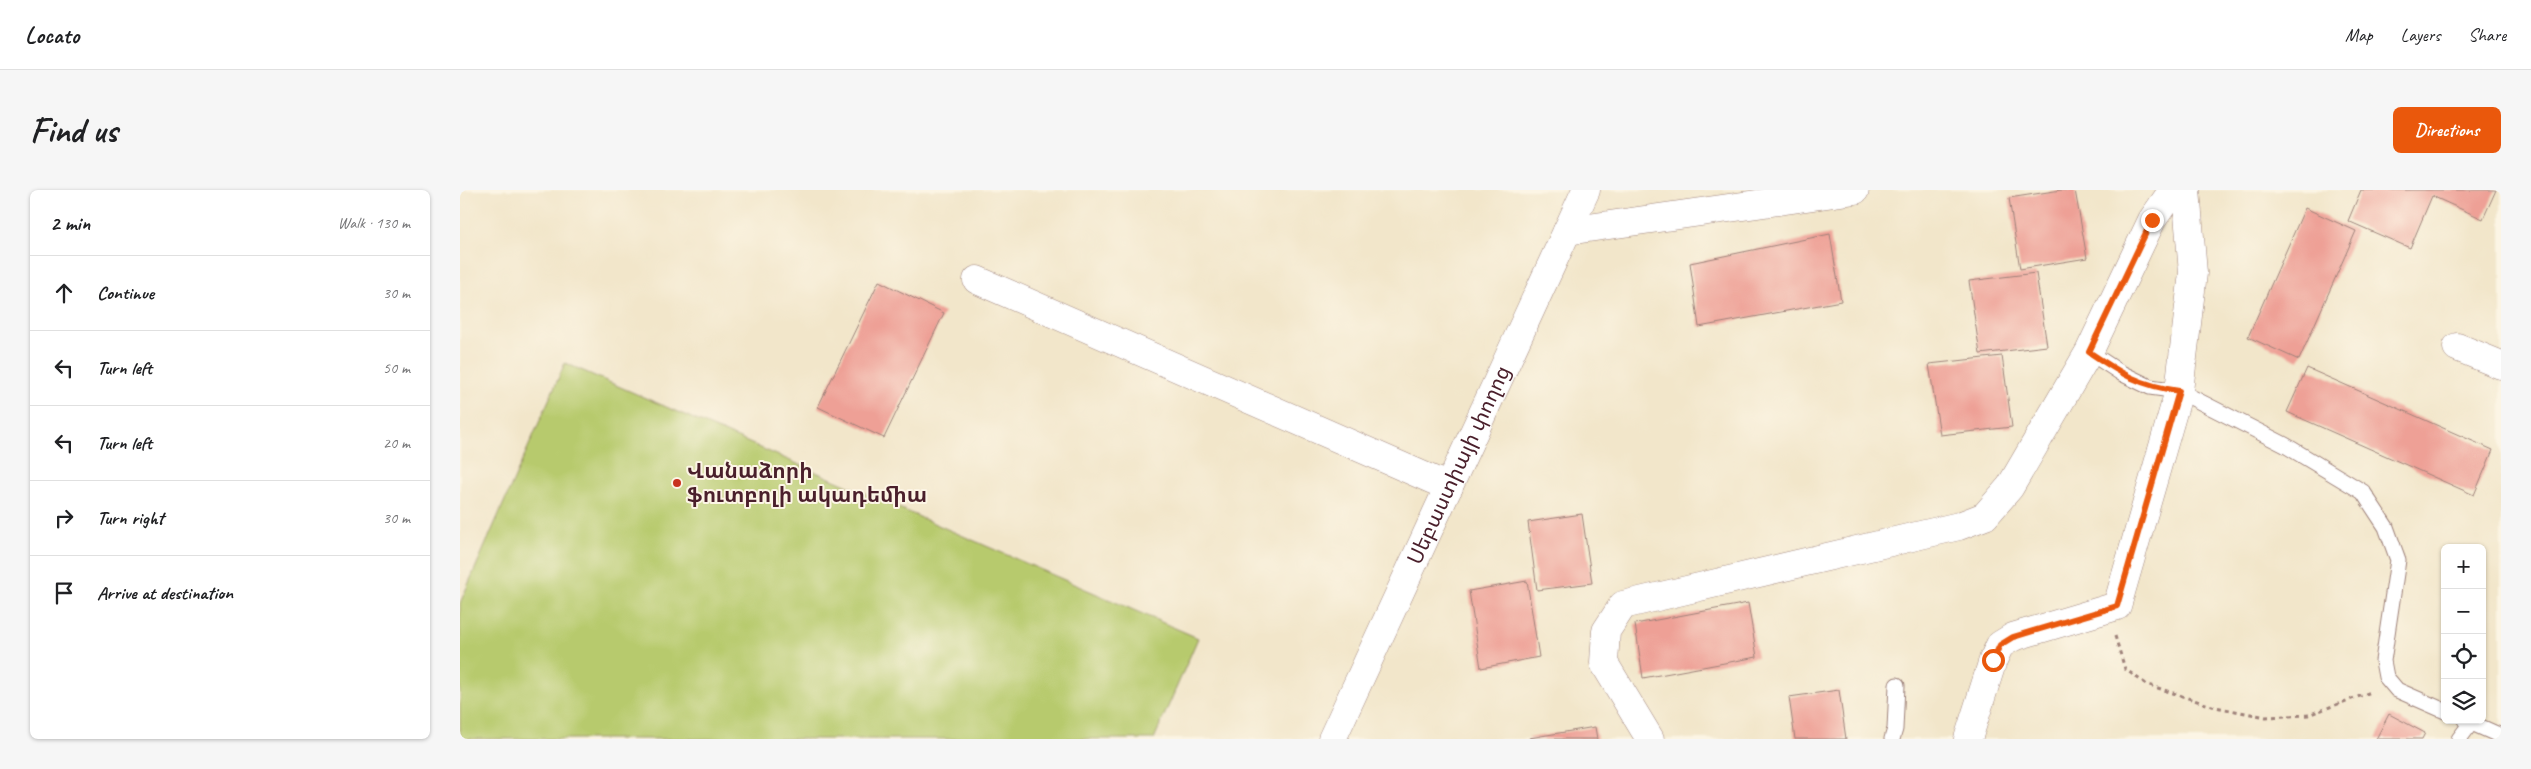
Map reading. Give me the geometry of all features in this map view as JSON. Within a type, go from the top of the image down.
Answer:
[{"type":"street","name":"Սեբաստիայի փողոց","points":[[1332,739],[1586,190]]},
{"type":"street","points":[[1567,231],[1855,190]]},
{"type":"street","points":[[1650,739],[1604,663],[1606,631],[1622,605],[1959,526],[1985,516],[2010,487],[2089,352],[2152,220],[2174,190]]},
{"type":"street","points":[[1968,739],[1993,660],[2000,645],[2013,637],[2117,606],[2179,391],[2193,273],[2186,190]]},
{"type":"street","points":[[977,280],[1449,487]]},
{"type":"street","points":[[2457,348],[2501,365]]},
{"type":"lane","points":[[2089,352],[2121,373],[2150,387],[2179,391],[2285,445],[2363,492],[2386,527],[2398,560],[2384,661],[2386,677],[2397,690],[2441,709]]},
{"type":"lane","points":[[1892,739],[1895,729],[1897,685]]},
{"type":"lane","points":[[2459,739],[2467,724]]},
{"type":"lane","points":[[2473,724],[2501,736]]},
{"type":"path","points":[[2117,606],[2115,636],[2125,669],[2146,684],[2215,706],[2266,717],[2308,715],[2392,684]]},
{"type":"green space","name":"Վանաձորի ֆուտբոլի ակադեմիա","points":[[565,363],[1198,638],[1154,739],[460,739],[460,603]]},
{"type":"building","points":[[2061,190],[2075,190],[2087,258],[2020,269],[2009,198]]},
{"type":"building","points":[[2361,190],[2496,190],[2483,219],[2432,196],[2410,248],[2348,221]]},
{"type":"building","points":[[2305,208],[2356,231],[2299,360],[2248,337]]},
{"type":"building","points":[[1830,234],[1841,301],[1699,327],[1690,263]]},
{"type":"building","points":[[2036,273],[2047,346],[1980,354],[1969,281]]},
{"type":"building","points":[[879,281],[944,313],[884,438],[818,407]]},
{"type":"building","points":[[2002,356],[2012,427],[1940,435],[1929,364]]},
{"type":"building","points":[[2307,368],[2493,450],[2474,495],[2287,412]]},
{"type":"building","points":[[1582,514],[1592,583],[1537,590],[1528,522]]},
{"type":"building","points":[[1527,581],[1539,657],[1481,668],[1469,591]]},
{"type":"building","points":[[1748,603],[1757,657],[1643,678],[1635,624]]},
{"type":"building","points":[[1839,690],[1846,739],[1795,739],[1789,697]]},
{"type":"building","points":[[2389,714],[2425,733],[2422,739],[2376,739]]},
{"type":"building","points":[[1595,727],[1597,739],[1529,739],[1529,738]]},
{"type":"place","name":"Վանաձորի ֆուտբոլի ակադեմիա","points":[[677,483]]},
{"type":"route","points":[[1993,660],[2000,645],[2013,637],[2117,606],[2179,391],[2150,387],[2121,373],[2089,352],[2152,220]]}]
